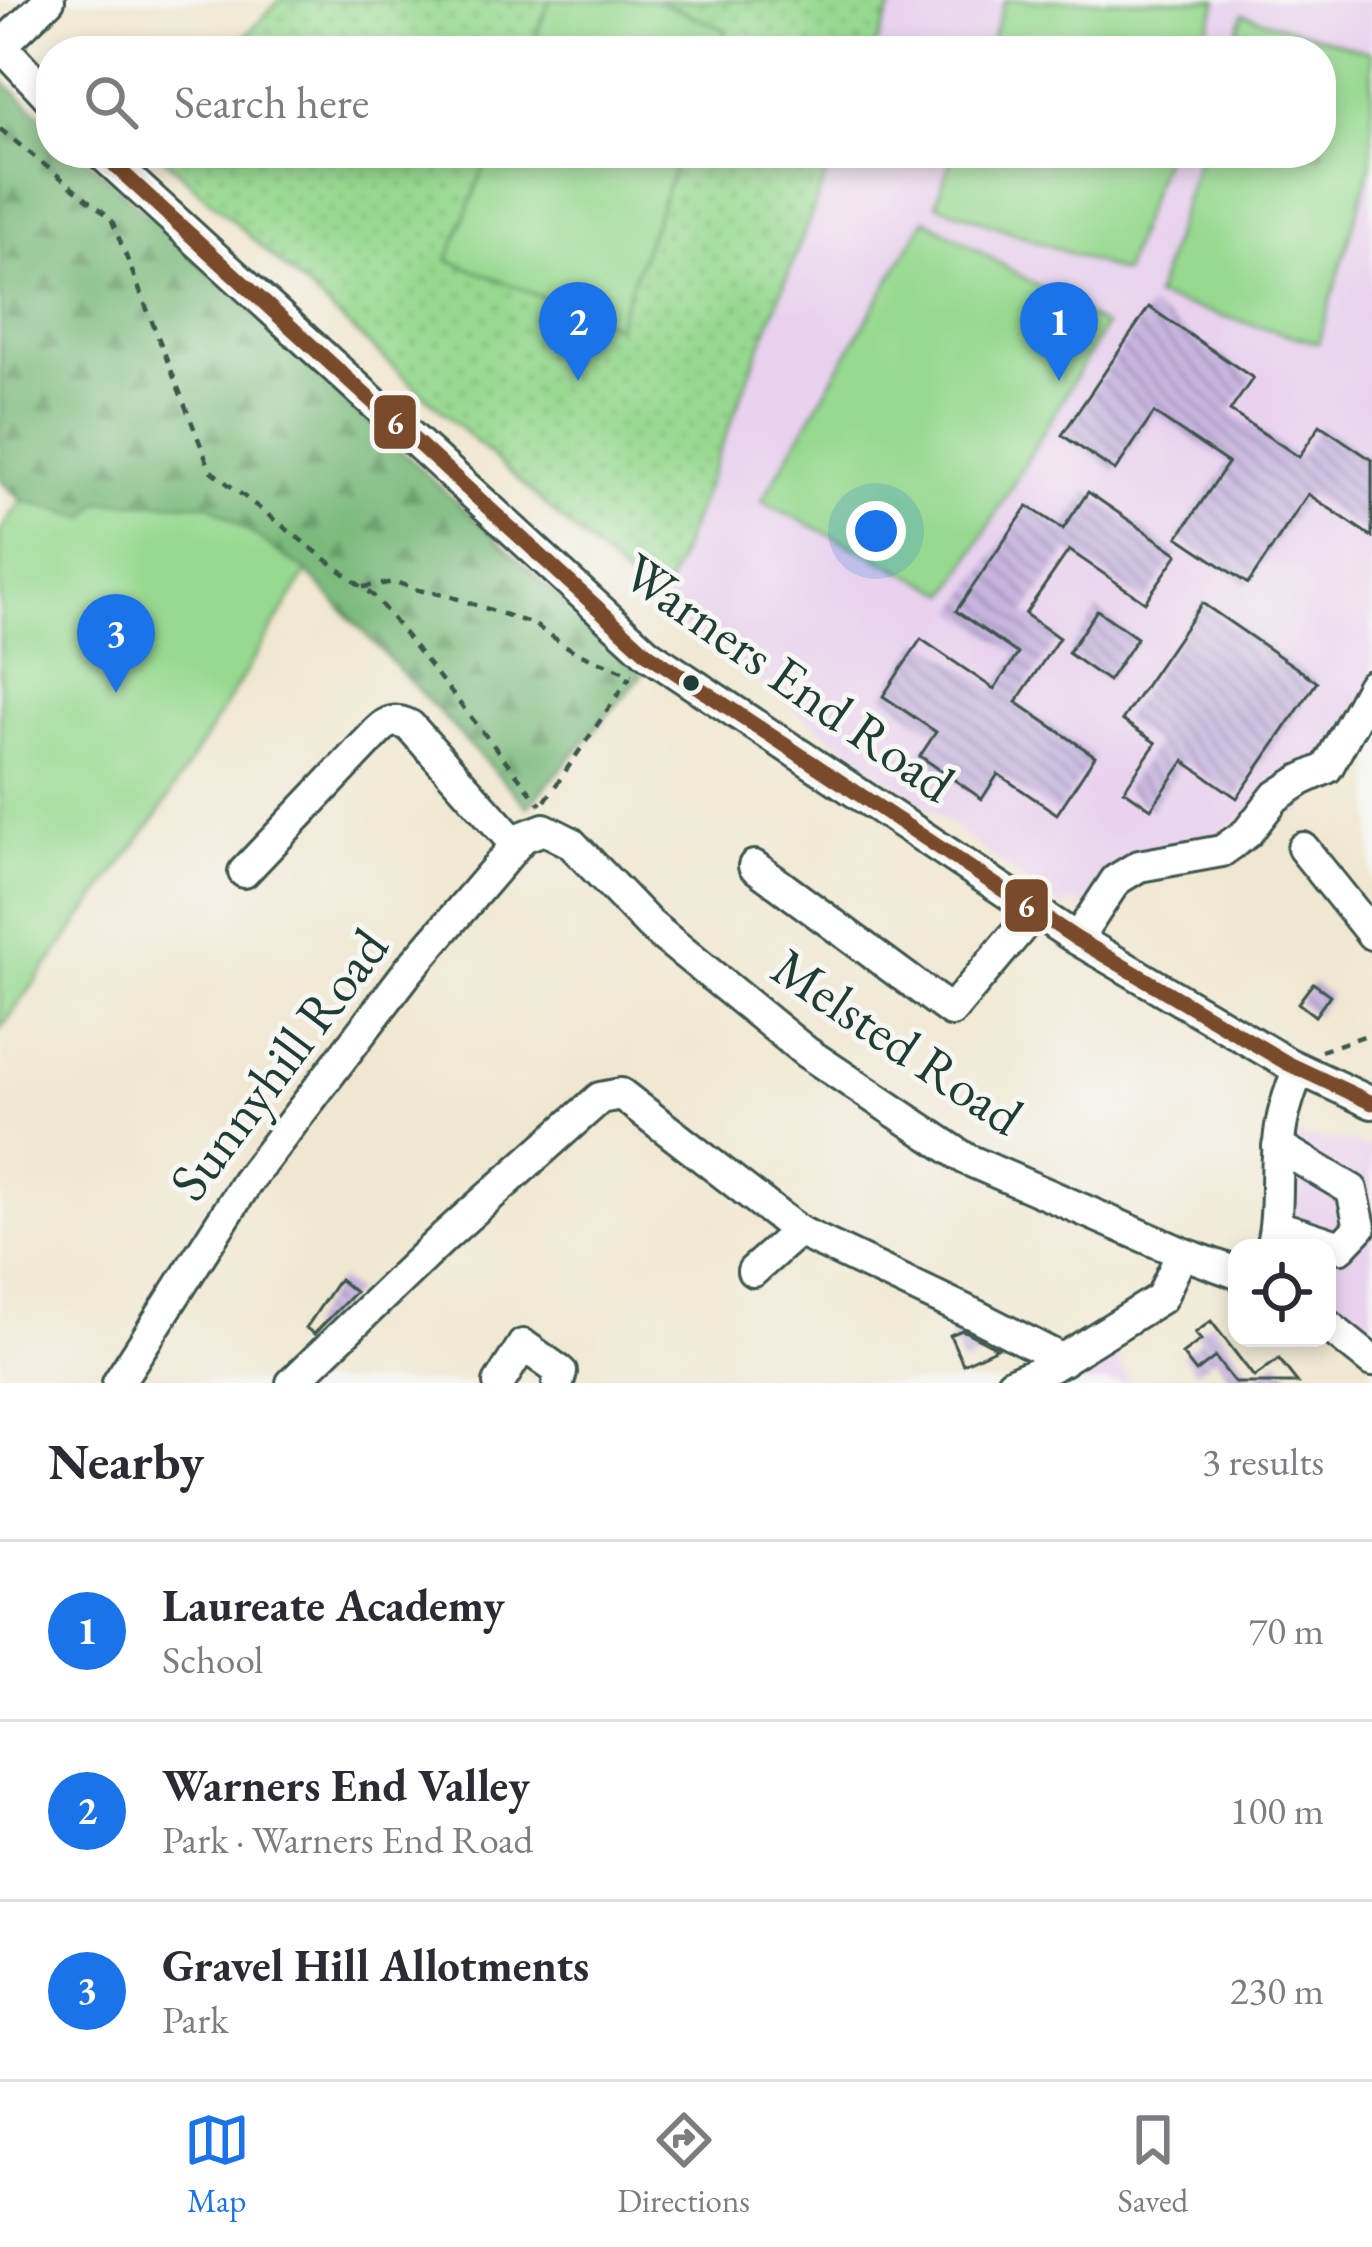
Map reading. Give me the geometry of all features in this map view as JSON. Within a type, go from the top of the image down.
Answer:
[{"type":"street","points":[[36,82],[1,44],[50,0]]},
{"type":"street","name":"Warners End Road","points":[[117,168],[640,664],[1077,939],[1293,1066],[1372,1103]]},
{"type":"street","points":[[1077,939],[1116,880],[1139,866],[1222,851],[1247,833],[1275,797],[1327,768],[1372,686]]},
{"type":"street","points":[[244,872],[378,730],[398,720],[410,726],[516,845]]},
{"type":"street","name":"Sunnyhill Road","points":[[118,1383],[248,1182],[409,970],[542,817]]},
{"type":"street","name":"Melsted Road","points":[[542,817],[650,925],[806,1052],[966,1159],[1228,1270]]},
{"type":"street","points":[[1303,848],[1372,934]]},
{"type":"street","points":[[754,866],[951,1011],[1035,910]]},
{"type":"street","points":[[1278,1146],[1352,1190],[1360,1227],[1341,1247],[1274,1237],[1278,1146],[1293,1066]]},
{"type":"street","points":[[292,1383],[444,1237],[600,1098],[621,1094],[798,1231],[1063,1360]]},
{"type":"street","points":[[752,1271],[798,1231]]},
{"type":"street","points":[[1012,1383],[1063,1360],[1161,1298],[1182,1253]]},
{"type":"street","points":[[1336,1332],[1372,1361]]},
{"type":"street","points":[[499,1383],[524,1346],[561,1372],[558,1383]]},
{"type":"path","points":[[0,130],[36,159]]},
{"type":"path","points":[[48,168],[110,218],[211,472],[375,597],[542,817],[640,664],[574,650],[533,624],[449,596],[395,582],[362,587]]},
{"type":"path","points":[[1293,1066],[1372,1033]]},
{"type":"shaded area","points":[[894,0],[1372,0],[1372,731],[1300,814],[1275,797],[1084,908],[1070,901],[1064,910],[659,608],[829,168],[1336,168],[1336,36],[880,36]]},
{"type":"shaded area","points":[[1290,1136],[1372,1149],[1372,1333],[1336,1306],[1336,1239],[1296,1239]]},
{"type":"shaded area","points":[[1116,1354],[1129,1383],[1058,1383]]},
{"type":"green space","points":[[280,0],[894,0],[880,36],[245,36]]},
{"type":"green space","points":[[550,0],[656,0],[726,30],[724,36],[536,36]]},
{"type":"green space","points":[[1005,0],[1218,0],[1205,36],[993,36]]},
{"type":"green space","points":[[1243,14],[1316,36],[1236,36]]},
{"type":"green space","points":[[1336,42],[1372,53],[1372,163],[1318,343],[1155,297],[1194,168],[1336,168]]},
{"type":"green space","points":[[0,78],[36,111],[36,168],[97,168],[642,675],[528,807],[307,572],[209,504],[86,518],[22,500],[0,480]]},
{"type":"green space","points":[[175,168],[829,168],[659,608]]},
{"type":"green space","points":[[484,168],[674,168],[616,326],[448,260]]},
{"type":"green space","points":[[948,168],[1160,168],[1123,273],[936,204]]},
{"type":"green space","points":[[925,219],[1105,326],[949,594],[762,501]]},
{"type":"green space","points":[[22,500],[86,518],[100,502],[209,504],[307,572],[159,813],[0,1030],[0,532]]},
{"type":"building","points":[[1149,307],[1253,378],[1230,411],[1299,457],[1320,425],[1372,460],[1372,537],[1308,494],[1248,584],[1178,537],[1228,463],[1154,413],[1115,471],[1062,435]]},
{"type":"building","points":[[1088,492],[1178,554],[1145,602],[1069,550],[1025,614],[1059,638],[1016,702],[1095,756],[1057,814],[998,774],[982,799],[920,756],[936,732],[883,696],[921,639],[994,689],[1018,654],[956,611],[1028,506],[1063,529]]},
{"type":"building","points":[[1202,603],[1317,682],[1237,798],[1184,761],[1151,809],[1124,790],[1156,743],[1122,720]]},
{"type":"building","points":[[1097,610],[1137,638],[1108,681],[1068,653]]},
{"type":"building","points":[[1313,983],[1330,995],[1315,1016],[1298,1003]]},
{"type":"building","points":[[339,1279],[355,1292],[314,1334],[306,1328]]},
{"type":"building","points":[[1211,1321],[1254,1377],[1279,1359],[1298,1383],[1235,1383],[1215,1357],[1196,1372],[1182,1354],[1201,1340],[1195,1333]]},
{"type":"building","points":[[962,1330],[997,1348],[963,1364],[950,1335]]},
{"type":"transit line","name":"6","points":[[117,168],[648,654],[1077,939],[1287,1063],[1372,1103]]},
{"type":"place","name":"Warners End Valley","points":[[578,381]]},
{"type":"place","name":"Laureate Academy","points":[[1059,381]]},
{"type":"place","name":"Gravel Hill Allotments","points":[[116,693]]}]
